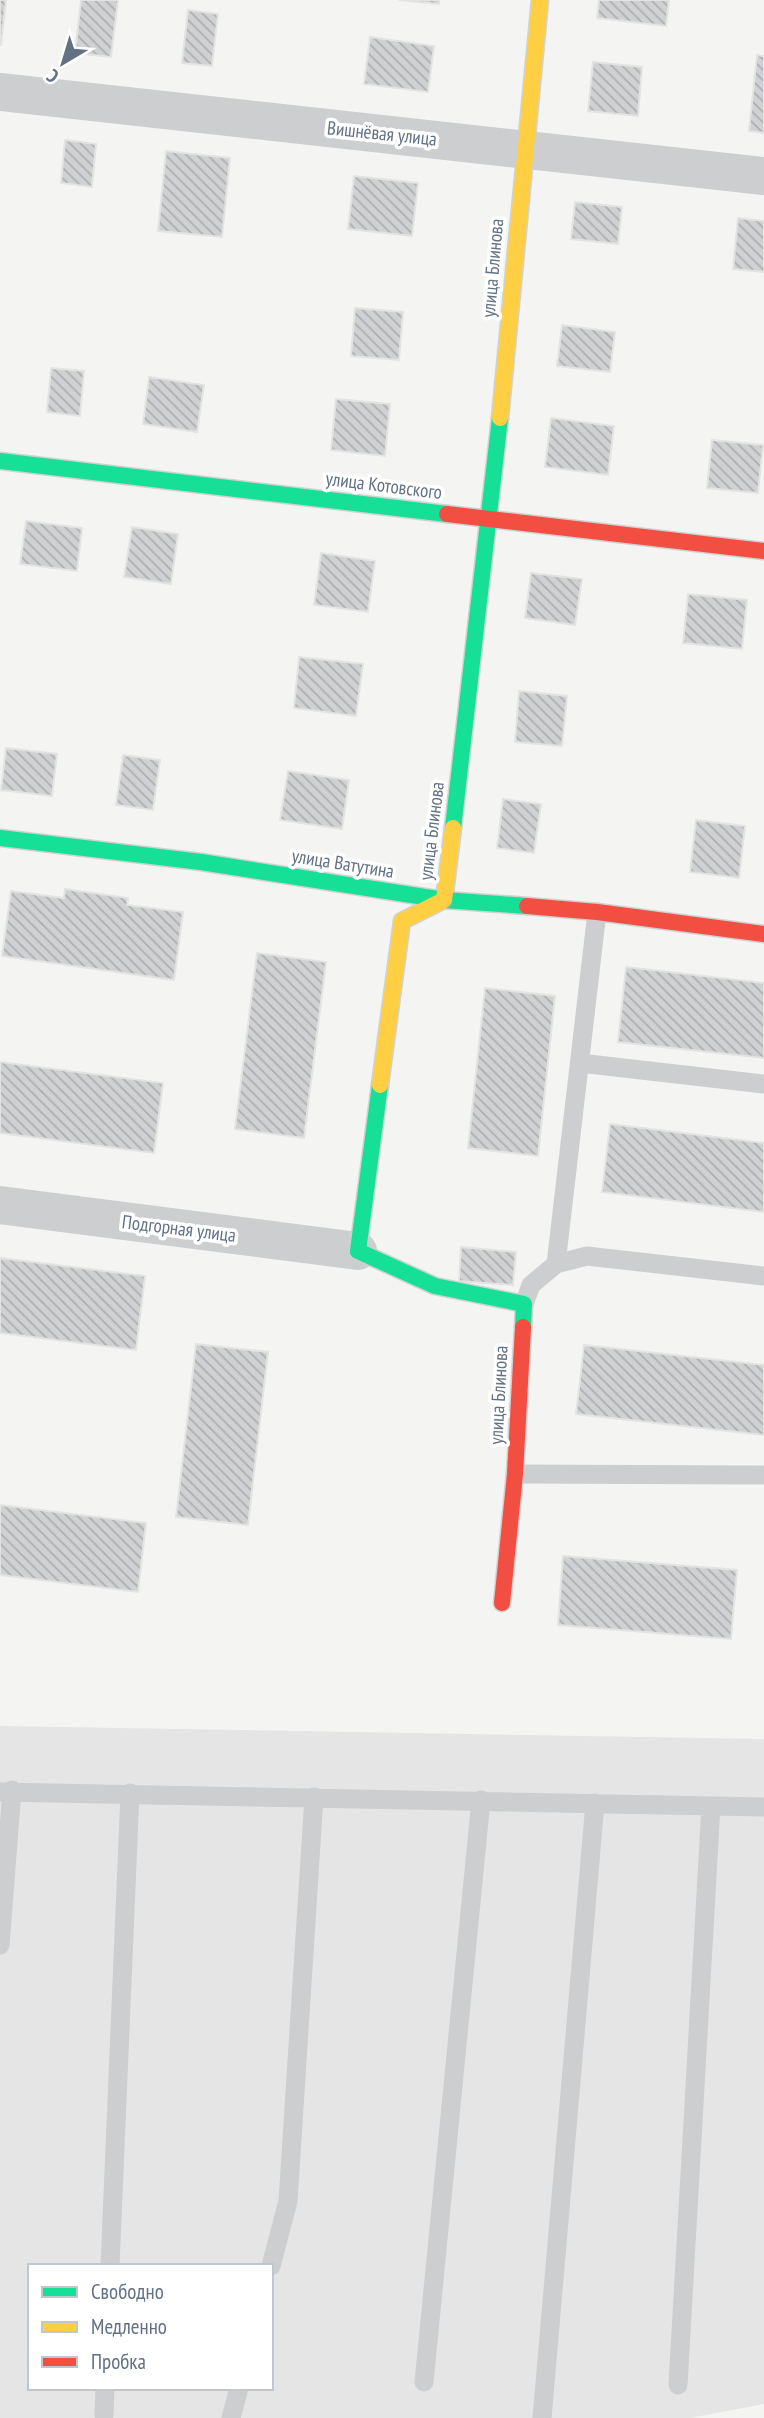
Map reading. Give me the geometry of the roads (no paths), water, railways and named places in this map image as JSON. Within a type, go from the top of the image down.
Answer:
[{"type":"street","name":"улица Блинова","points":[[358,1251],[402,921],[444,900],[490,519],[540,0]]},
{"type":"street","name":"Вишнёвая улица","points":[[0,92],[764,176]]},
{"type":"street","name":"улица Котовского","points":[[0,461],[764,551]]},
{"type":"street","name":"улица Ватутина","points":[[0,838],[201,862],[444,900],[597,912],[764,934]]},
{"type":"street","name":"Подгорная улица","points":[[0,1205],[358,1251]]},
{"type":"street","points":[[358,1251],[435,1286],[524,1304]]},
{"type":"street","name":"улица Блинова","points":[[502,1603],[515,1474],[524,1304]]},
{"type":"lane","points":[[556,1264],[597,912]]},
{"type":"lane","points":[[580,1063],[764,1084]]},
{"type":"lane","points":[[524,1304],[531,1285],[556,1264],[587,1256],[764,1276]]},
{"type":"lane","points":[[515,1474],[764,1475]]},
{"type":"lane","points":[[0,1945],[6,1791],[764,1807]]},
{"type":"lane","points":[[110,2264],[131,1793]]},
{"type":"lane","points":[[272,2264],[288,2201],[314,1797]]},
{"type":"lane","points":[[424,2382],[481,1800]]},
{"type":"lane","points":[[542,2418],[595,1803]]},
{"type":"lane","points":[[678,2385],[711,1806]]},
{"type":"lane","points":[[104,2416],[105,2390]]},
{"type":"lane","points":[[231,2418],[238,2390]]}]
